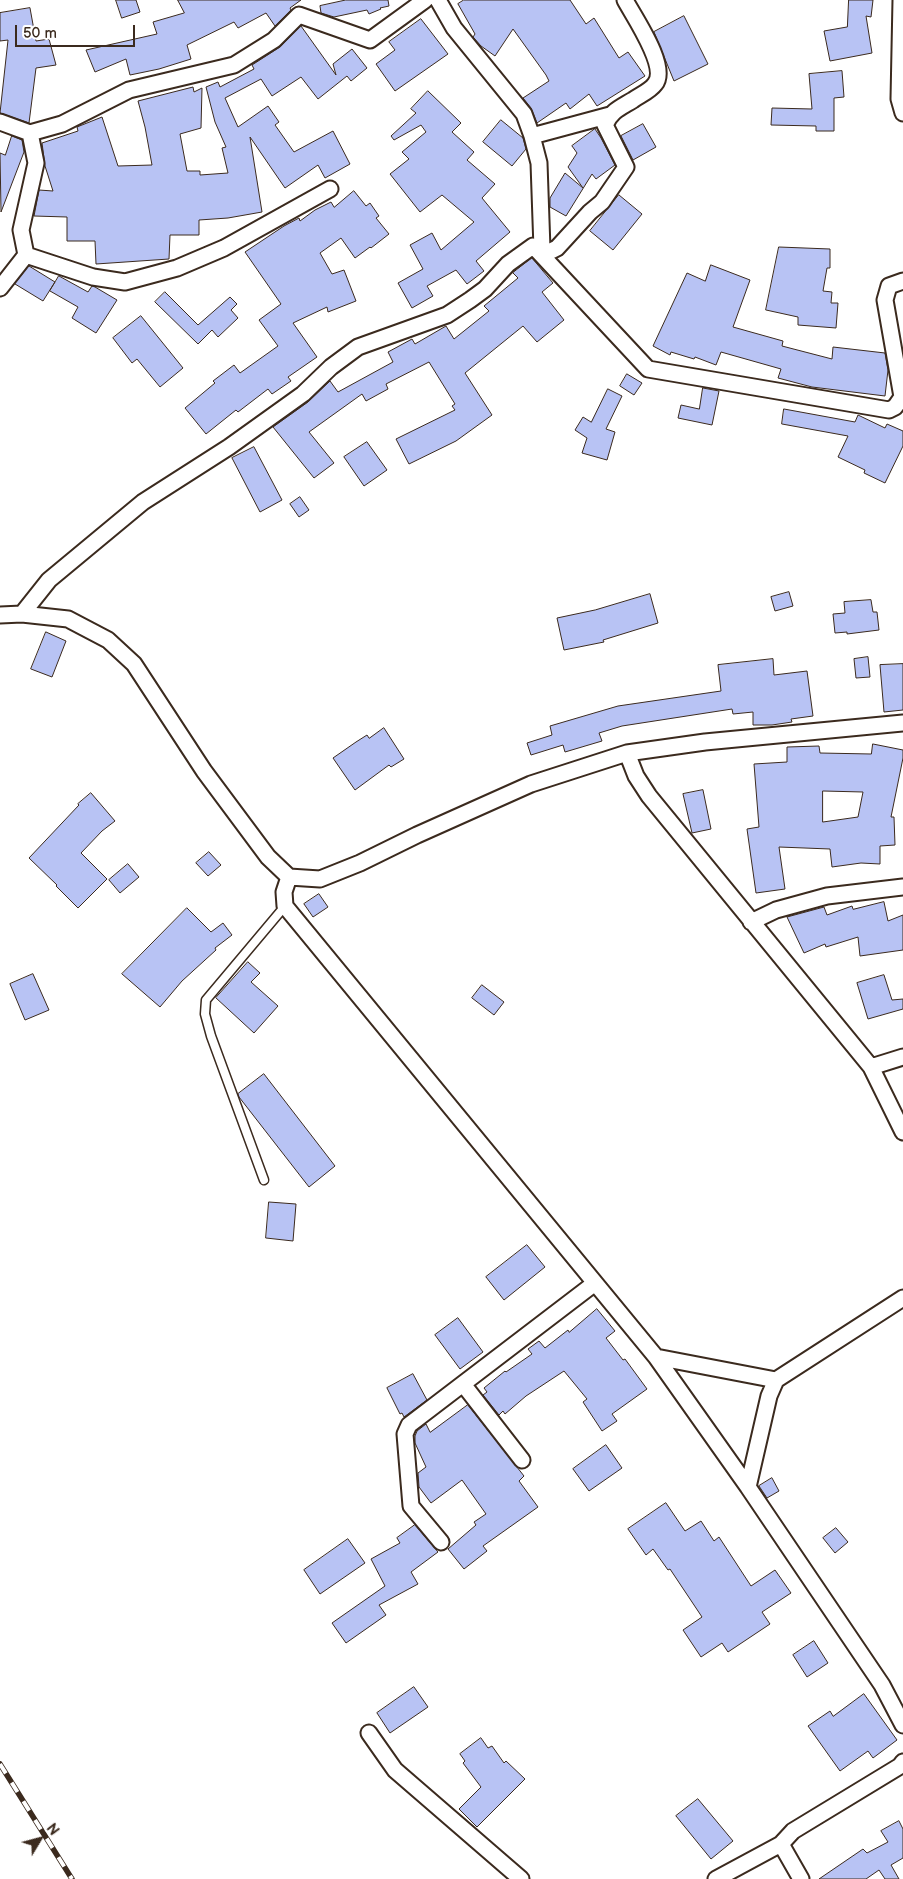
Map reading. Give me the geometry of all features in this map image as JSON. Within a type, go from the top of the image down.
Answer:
[{"type":"street","points":[[0,122],[30,133],[62,124],[129,90],[234,65],[274,40],[299,15],[370,40],[425,0]]},
{"type":"street","points":[[438,0],[454,28],[524,114],[539,163],[537,247],[648,369],[889,410],[895,407],[902,397],[885,300],[889,286],[903,281]]},
{"type":"street","points":[[532,136],[610,115],[656,84],[659,75],[654,54],[625,0]]},
{"type":"street","points":[[900,0],[899,99],[903,113]]},
{"type":"street","points":[[537,247],[549,252],[557,248],[590,212],[602,202],[626,166],[605,125],[610,115]]},
{"type":"street","points":[[26,255],[21,230],[36,163],[30,133]]},
{"type":"street","points":[[26,255],[93,277],[125,282],[177,268],[224,248],[330,189]]},
{"type":"street","points":[[22,614],[49,580],[143,502],[229,447],[296,399],[331,367],[358,347],[447,315],[485,289],[508,264],[537,247]]},
{"type":"street","points":[[1,283],[26,255]]},
{"type":"street","points":[[0,615],[22,614],[68,619],[108,640],[134,664],[204,771],[268,858],[289,877],[320,879],[360,863],[417,835],[531,784],[627,753],[705,742],[903,723]]},
{"type":"street","points":[[627,753],[636,776],[648,796],[871,1067],[903,1132]]},
{"type":"street","points":[[289,877],[284,892],[285,906],[656,1357],[748,1487],[882,1685],[903,1725]]},
{"type":"street","points":[[751,922],[776,910],[828,896],[903,887]]},
{"type":"street","points":[[871,1067],[903,1056]]},
{"type":"street","points":[[441,1542],[411,1506],[404,1434],[409,1425],[595,1283]]},
{"type":"street","points":[[748,1487],[770,1396],[776,1380],[903,1298]]},
{"type":"street","points":[[656,1357],[776,1380]]},
{"type":"street","points":[[463,1384],[522,1460]]},
{"type":"street","points":[[369,1733],[395,1770],[521,1879]]},
{"type":"street","points":[[716,1879],[781,1844],[793,1831],[900,1766],[903,1762]]},
{"type":"street","points":[[781,1844],[801,1879]]},
{"type":"lane","points":[[264,1180],[211,1036],[205,1014],[206,1000],[285,906]]},
{"type":"building","points":[[116,0],[136,0],[140,12],[122,18]]},
{"type":"building","points":[[178,0],[301,0],[290,8],[291,10],[275,26],[266,13],[238,28],[234,22],[187,45],[191,59],[159,69],[130,75],[126,59],[95,72],[86,50],[157,34],[153,22],[184,13]]},
{"type":"building","points":[[346,0],[388,0],[389,6],[369,14],[367,10],[334,17],[321,13],[320,6]]},
{"type":"building","points":[[464,0],[570,0],[586,24],[594,18],[619,58],[628,52],[645,76],[597,106],[589,94],[570,109],[566,103],[537,123],[531,108],[523,98],[549,81],[546,75],[513,29],[495,56],[481,46],[473,37],[475,34],[458,4]]},
{"type":"building","points":[[849,0],[873,0],[871,17],[866,16],[872,53],[830,61],[824,31],[847,27]]},
{"type":"building","points":[[30,8],[36,41],[49,39],[56,65],[36,68],[29,123],[0,113],[8,40],[0,41],[0,13]]},
{"type":"building","points":[[684,16],[708,64],[674,81],[654,32]]},
{"type":"building","points":[[421,19],[448,54],[395,91],[376,64],[395,50],[389,42]]},
{"type":"building","points":[[301,26],[336,75],[333,64],[352,49],[367,68],[351,81],[347,76],[318,99],[301,77],[272,96],[261,79],[225,98],[238,127],[268,106],[279,122],[275,125],[294,152],[333,131],[350,164],[325,178],[318,165],[285,188],[250,137],[262,212],[228,218],[199,220],[199,235],[170,235],[169,259],[96,264],[95,241],[67,241],[67,217],[34,216],[39,190],[53,191],[45,166],[42,143],[78,131],[77,127],[102,117],[118,166],[152,165],[138,101],[193,87],[194,92],[202,88],[201,128],[180,134],[187,171],[200,171],[200,175],[228,173],[222,148],[226,147],[215,122],[206,87],[218,82],[220,87],[254,69],[252,65],[280,47]]},
{"type":"building","points":[[842,71],[844,97],[834,98],[834,131],[816,131],[816,126],[771,125],[772,108],[812,109],[809,74]]},
{"type":"building","points":[[428,91],[461,123],[452,132],[474,152],[467,160],[495,184],[482,198],[510,232],[476,261],[484,271],[467,284],[456,270],[427,286],[433,296],[412,308],[398,283],[423,269],[410,245],[432,233],[441,250],[474,222],[442,195],[420,212],[390,174],[409,159],[402,152],[426,132],[421,125],[394,140],[391,136],[416,113],[411,109]]},
{"type":"building","points":[[501,120],[523,138],[526,149],[512,166],[483,142]]},
{"type":"building","points":[[643,124],[656,147],[633,160],[621,136]]},
{"type":"building","points":[[595,129],[615,165],[596,179],[592,174],[566,216],[550,207],[550,198],[565,173],[583,188],[568,167],[577,153],[572,146]]},
{"type":"building","points":[[12,136],[22,140],[24,152],[1,212],[0,153],[5,155]]},
{"type":"building","points":[[354,191],[366,206],[370,203],[379,216],[376,218],[389,234],[355,258],[341,238],[320,253],[332,274],[344,270],[356,301],[328,312],[327,307],[293,323],[317,357],[288,377],[291,381],[272,394],[268,389],[238,412],[236,410],[206,434],[185,408],[215,383],[213,381],[234,365],[240,373],[278,346],[259,320],[281,304],[245,252],[299,218],[300,221],[315,210],[331,202],[334,207]]},
{"type":"building","points":[[619,195],[642,214],[613,250],[590,231]]},
{"type":"building","points":[[779,247],[830,249],[830,268],[827,268],[823,291],[832,292],[831,303],[838,303],[836,328],[798,325],[798,317],[766,310]]},
{"type":"building","points":[[532,258],[553,283],[542,292],[564,320],[537,342],[523,326],[465,373],[492,415],[456,441],[409,464],[396,439],[455,410],[452,406],[455,404],[429,362],[386,384],[388,389],[366,401],[362,394],[309,432],[334,463],[314,478],[273,427],[308,402],[330,381],[338,392],[393,362],[388,352],[412,339],[415,344],[446,326],[454,339],[489,311],[484,306],[518,278],[513,273]]},
{"type":"building","points":[[711,265],[750,280],[733,327],[783,341],[782,346],[832,359],[833,347],[885,353],[888,370],[885,396],[812,387],[778,378],[781,369],[721,352],[716,365],[695,357],[694,359],[671,352],[670,355],[653,346],[687,273],[705,281]]},
{"type":"building","points":[[29,266],[55,282],[43,301],[15,284]]},
{"type":"building","points":[[59,276],[88,292],[92,286],[117,300],[96,333],[72,318],[78,307],[50,291]]},
{"type":"building","points":[[165,292],[198,325],[230,297],[237,304],[231,310],[238,318],[218,337],[212,330],[198,344],[155,302]]},
{"type":"building","points":[[141,316],[183,368],[160,387],[137,359],[132,363],[113,338]]},
{"type":"building","points":[[627,374],[642,383],[634,395],[620,386]]},
{"type":"building","points":[[703,388],[719,391],[712,425],[678,418],[681,405],[699,409]]},
{"type":"building","points":[[608,389],[622,396],[606,429],[615,432],[607,460],[582,453],[587,438],[575,430],[583,417],[591,422]]},
{"type":"building","points":[[784,409],[855,422],[858,415],[885,428],[887,424],[903,431],[903,446],[885,483],[864,473],[865,470],[838,457],[848,436],[782,424]]},
{"type":"building","points":[[367,442],[387,470],[364,486],[344,457]]},
{"type":"building","points":[[254,447],[282,500],[260,512],[232,458]]},
{"type":"building","points":[[300,497],[309,510],[299,517],[290,504]]},
{"type":"building","points":[[789,592],[793,606],[775,611],[771,597]]},
{"type":"building","points":[[650,594],[658,623],[603,640],[604,642],[564,650],[557,618],[595,610]]},
{"type":"building","points":[[871,600],[873,612],[877,612],[879,630],[847,634],[847,632],[835,633],[833,614],[845,613],[844,602]]},
{"type":"building","points":[[46,632],[66,641],[52,677],[31,669]]},
{"type":"building","points":[[868,657],[870,677],[856,678],[854,659]]},
{"type":"building","points":[[773,659],[774,675],[807,671],[813,716],[791,719],[792,722],[772,725],[753,725],[753,712],[733,714],[732,709],[622,726],[599,733],[602,741],[565,752],[563,745],[531,755],[527,743],[552,735],[550,726],[618,706],[721,691],[718,665]]},
{"type":"building","points":[[903,664],[903,710],[884,712],[880,665]]},
{"type":"building","points":[[384,728],[404,759],[391,767],[389,765],[355,790],[333,758],[367,735],[369,738]]},
{"type":"building","points":[[873,744],[903,750],[891,817],[894,817],[895,845],[880,846],[880,864],[861,863],[832,867],[830,849],[779,847],[785,889],[756,893],[747,829],[759,827],[754,764],[787,762],[787,747],[819,746],[820,753],[871,754]],"holes":[[[823,791],[863,792],[858,817],[823,822]]]},
{"type":"building","points":[[703,790],[711,829],[692,833],[683,794]]},
{"type":"building","points":[[91,793],[115,821],[102,831],[81,853],[107,879],[78,908],[29,858],[78,804]]},
{"type":"building","points":[[209,852],[221,865],[208,876],[196,863]]},
{"type":"building","points":[[128,864],[139,877],[120,893],[109,880]]},
{"type":"building","points":[[319,894],[328,907],[313,917],[304,904]]},
{"type":"building","points":[[884,902],[888,921],[903,915],[903,950],[860,956],[858,937],[826,947],[825,944],[804,953],[787,917],[824,907],[827,915],[852,906],[853,909]]},
{"type":"building","points":[[187,908],[211,932],[223,923],[232,935],[215,948],[216,950],[182,981],[160,1007],[122,974]]},
{"type":"building","points":[[248,962],[260,973],[251,982],[278,1006],[254,1033],[216,998]]},
{"type":"building","points":[[33,974],[49,1010],[25,1020],[10,984]]},
{"type":"building","points":[[884,975],[892,1000],[903,999],[903,1009],[868,1019],[857,983]]},
{"type":"building","points":[[482,985],[504,1002],[494,1015],[472,998]]},
{"type":"building","points":[[264,1074],[335,1166],[309,1187],[239,1097],[238,1094]]},
{"type":"building","points":[[269,1202],[296,1204],[293,1241],[266,1238]]},
{"type":"building","points":[[527,1245],[545,1267],[504,1300],[486,1277]]},
{"type":"building","points":[[597,1309],[615,1331],[606,1338],[623,1360],[625,1359],[647,1389],[612,1414],[617,1421],[602,1431],[583,1402],[587,1399],[564,1371],[526,1396],[505,1414],[503,1411],[499,1415],[483,1395],[487,1392],[484,1388],[505,1371],[532,1354],[528,1349],[539,1341],[545,1348],[568,1330],[569,1332]]},
{"type":"building","points":[[458,1318],[483,1352],[460,1369],[435,1335]]},
{"type":"building","points":[[413,1374],[427,1400],[404,1417],[402,1413],[400,1414],[387,1388]]},
{"type":"building","points":[[468,1405],[524,1476],[519,1481],[538,1507],[483,1546],[487,1551],[464,1569],[448,1549],[476,1525],[474,1522],[486,1514],[462,1480],[431,1503],[419,1487],[418,1473],[426,1467],[415,1443],[415,1436],[417,1431],[426,1424],[430,1432]]},
{"type":"building","points":[[606,1445],[622,1468],[589,1491],[573,1469]]},
{"type":"building","points":[[772,1478],[779,1491],[767,1498],[759,1486]]},
{"type":"building","points":[[666,1503],[685,1531],[701,1521],[714,1541],[719,1537],[751,1586],[775,1570],[791,1593],[762,1612],[770,1624],[728,1652],[722,1643],[701,1657],[683,1630],[702,1617],[670,1569],[668,1570],[653,1549],[646,1555],[628,1529]]},
{"type":"building","points":[[415,1525],[438,1552],[411,1572],[418,1584],[379,1605],[386,1615],[346,1643],[332,1623],[385,1586],[371,1559],[400,1543],[397,1538]]},
{"type":"building","points":[[836,1528],[848,1542],[835,1553],[823,1538]]},
{"type":"building","points":[[348,1539],[365,1563],[320,1594],[304,1570]]},
{"type":"building","points":[[814,1641],[828,1663],[807,1677],[793,1655]]},
{"type":"building","points":[[414,1687],[428,1707],[390,1733],[377,1713]]},
{"type":"building","points":[[864,1694],[897,1740],[873,1758],[868,1751],[840,1771],[808,1726],[830,1711],[833,1716]]},
{"type":"building","points":[[481,1738],[488,1748],[492,1746],[504,1763],[506,1761],[525,1779],[477,1827],[459,1809],[481,1787],[463,1763],[465,1761],[460,1754]]},
{"type":"building","points":[[698,1799],[733,1841],[711,1859],[676,1816]]},
{"type":"building","points":[[899,1821],[903,1829],[903,1858],[891,1865],[899,1879],[885,1879],[879,1870],[866,1879],[819,1879],[863,1849],[867,1853],[888,1842],[881,1831]]},
{"type":"railway","points":[[0,1764],[72,1879]]}]
